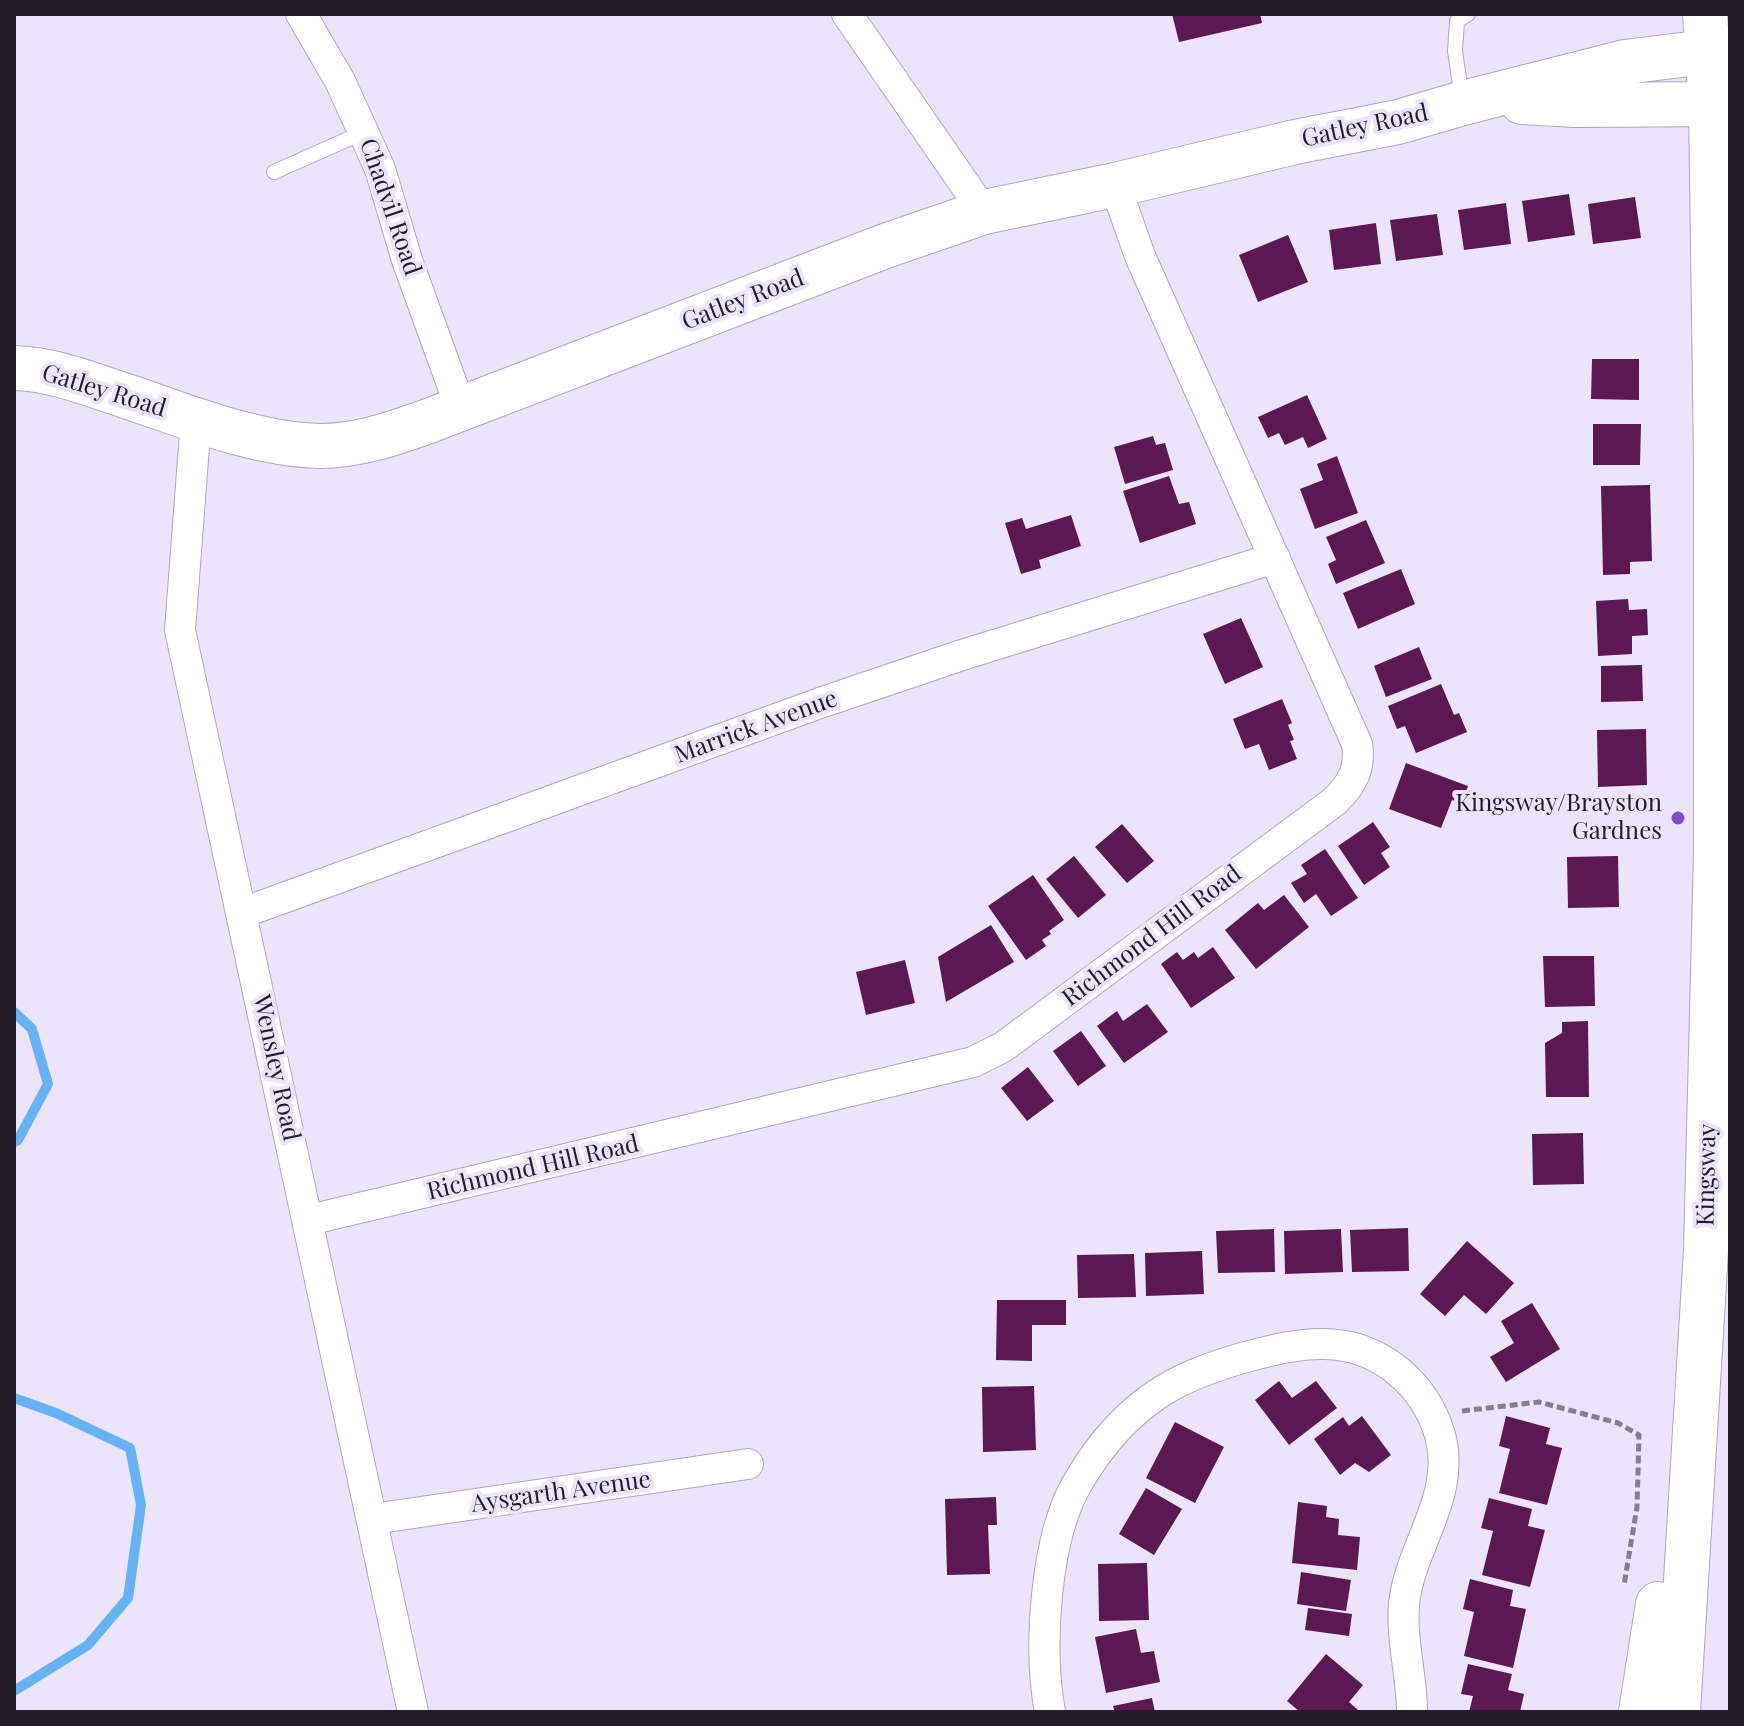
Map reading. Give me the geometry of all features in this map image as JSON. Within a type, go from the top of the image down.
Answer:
[{"type":"main road","name":"Gatley Road","points":[[14,368],[72,378],[196,420],[275,441],[320,446],[370,440],[461,409],[888,245],[984,212],[1398,122],[1714,38]]},
{"type":"main road","name":"Kingsway","points":[[1678,1712],[1706,1250],[1716,853],[1716,462],[1721,104],[1714,38]]},
{"type":"main road","name":"Gatley Road","points":[[1471,102],[1721,104]]},
{"type":"main road","points":[[1641,1712],[1706,1250]]},
{"type":"street","name":"Chadvil Road","points":[[301,14],[340,81],[380,169],[407,260],[461,409]]},
{"type":"street","points":[[847,14],[984,212]]},
{"type":"street","name":"Richmond Hill Road","points":[[309,1220],[973,1062],[1003,1047],[1335,801],[1354,779],[1358,766],[1357,744],[1140,256],[1115,185]]},
{"type":"street","name":"Wensley Road","points":[[196,420],[180,630],[413,1712]]},
{"type":"street","name":"Marrick Avenue","points":[[242,913],[820,703],[962,655],[1275,558]]},
{"type":"street","points":[[1050,1712],[1045,1642],[1056,1540],[1078,1482],[1110,1437],[1132,1414],[1164,1390],[1219,1365],[1262,1353],[1325,1344],[1362,1351],[1395,1368],[1421,1393],[1434,1418],[1442,1448],[1443,1479],[1438,1502],[1407,1585],[1404,1603],[1405,1653],[1412,1712]]},
{"type":"street","name":"Aysgarth Avenue","points":[[373,1519],[748,1464]]},
{"type":"lane","points":[[1468,14],[1457,21],[1455,51],[1471,102]]},
{"type":"lane","points":[[274,172],[364,132]]},
{"type":"path","points":[[1434,1418],[1475,1407],[1539,1402],[1618,1423],[1639,1435],[1637,1507],[1622,1599]]},
{"type":"building","points":[[1172,14],[1260,14],[1262,23],[1179,42]]},
{"type":"building","points":[[1569,194],[1575,235],[1528,242],[1522,201]]},
{"type":"building","points":[[1635,197],[1641,238],[1593,244],[1588,204]]},
{"type":"building","points":[[1506,203],[1511,244],[1464,250],[1458,210]]},
{"type":"building","points":[[1437,214],[1443,255],[1396,261],[1390,220]]},
{"type":"building","points":[[1376,223],[1381,264],[1334,270],[1329,230]]},
{"type":"building","points":[[1288,235],[1308,282],[1258,302],[1239,255]]},
{"type":"building","points":[[1592,359],[1639,359],[1639,400],[1591,399]]},
{"type":"building","points":[[1307,395],[1327,439],[1308,448],[1303,437],[1285,445],[1279,433],[1268,438],[1258,417]]},
{"type":"building","points":[[1593,424],[1641,424],[1640,465],[1593,465]]},
{"type":"building","points":[[1153,436],[1156,445],[1165,443],[1173,470],[1125,484],[1114,447]]},
{"type":"building","points":[[1337,456],[1358,513],[1315,529],[1300,489],[1323,480],[1317,464]]},
{"type":"building","points":[[1169,476],[1179,504],[1189,502],[1196,524],[1140,543],[1123,491]]},
{"type":"building","points":[[1650,485],[1652,561],[1630,562],[1630,574],[1603,575],[1601,486]]},
{"type":"building","points":[[1071,515],[1081,546],[1039,560],[1041,568],[1021,574],[1005,523],[1022,518],[1026,529]]},
{"type":"building","points":[[1366,520],[1385,563],[1336,584],[1328,564],[1336,560],[1326,537]]},
{"type":"building","points":[[1401,569],[1415,604],[1358,629],[1343,593]]},
{"type":"building","points":[[1628,599],[1629,610],[1647,609],[1648,635],[1632,636],[1632,654],[1598,656],[1596,601]]},
{"type":"building","points":[[1241,618],[1263,667],[1225,684],[1203,634]]},
{"type":"building","points":[[1419,647],[1432,679],[1386,697],[1374,666]]},
{"type":"building","points":[[1642,665],[1643,701],[1601,702],[1601,666]]},
{"type":"building","points":[[1441,684],[1454,715],[1459,713],[1467,732],[1416,753],[1405,726],[1397,729],[1388,706]]},
{"type":"building","points":[[1282,699],[1292,723],[1288,725],[1294,740],[1290,741],[1297,759],[1269,770],[1259,744],[1245,749],[1233,719]]},
{"type":"building","points":[[1646,729],[1647,785],[1598,787],[1597,730]]},
{"type":"building","points":[[1406,763],[1468,786],[1462,803],[1452,800],[1441,828],[1389,809]]},
{"type":"building","points":[[1373,822],[1390,847],[1381,853],[1390,867],[1364,885],[1338,846]]},
{"type":"building","points":[[1122,824],[1154,861],[1127,883],[1095,847]]},
{"type":"building","points":[[1325,849],[1358,898],[1331,916],[1316,894],[1304,903],[1291,883],[1307,874],[1301,865]]},
{"type":"building","points":[[1074,856],[1106,895],[1078,918],[1046,879]]},
{"type":"building","points":[[1618,856],[1619,907],[1568,908],[1567,857]]},
{"type":"building","points":[[1033,875],[1064,920],[1042,940],[1046,946],[1026,960],[988,906]]},
{"type":"building","points":[[1284,895],[1309,927],[1256,969],[1225,930],[1258,903],[1264,910]]},
{"type":"building","points":[[991,925],[1014,962],[946,1002],[938,957]]},
{"type":"building","points":[[1213,947],[1235,978],[1191,1008],[1161,964],[1177,952],[1183,960],[1194,952],[1198,958]]},
{"type":"building","points":[[1543,956],[1594,956],[1595,1006],[1545,1007]]},
{"type":"building","points":[[905,960],[915,1003],[866,1015],[856,972]]},
{"type":"building","points":[[1147,1004],[1168,1032],[1124,1063],[1097,1026],[1117,1011],[1123,1021]]},
{"type":"building","points":[[1588,1021],[1589,1097],[1546,1097],[1545,1043],[1562,1033],[1562,1022]]},
{"type":"building","points":[[1081,1031],[1106,1066],[1078,1086],[1053,1051]]},
{"type":"building","points":[[1028,1067],[1054,1101],[1027,1121],[1001,1088]]},
{"type":"building","points":[[1583,1133],[1584,1184],[1533,1185],[1532,1134]]},
{"type":"building","points":[[1408,1228],[1409,1271],[1352,1272],[1350,1230]]},
{"type":"building","points":[[1274,1229],[1275,1272],[1218,1273],[1216,1231]]},
{"type":"building","points":[[1341,1229],[1343,1272],[1285,1274],[1284,1231]]},
{"type":"building","points":[[1467,1241],[1514,1283],[1486,1314],[1464,1295],[1445,1316],[1420,1294]]},
{"type":"building","points":[[1202,1251],[1204,1294],[1146,1296],[1145,1253]]},
{"type":"building","points":[[1134,1254],[1136,1297],[1078,1298],[1077,1255]]},
{"type":"building","points":[[997,1300],[1066,1300],[1066,1325],[1032,1325],[1032,1361],[996,1360]]},
{"type":"building","points":[[1532,1303],[1560,1349],[1506,1382],[1490,1357],[1514,1343],[1501,1321]]},
{"type":"building","points":[[1279,1381],[1292,1398],[1316,1381],[1337,1408],[1289,1445],[1255,1400]]},
{"type":"building","points":[[1034,1386],[1036,1450],[983,1452],[982,1387]]},
{"type":"building","points":[[1362,1416],[1391,1455],[1369,1472],[1355,1463],[1340,1475],[1314,1439],[1343,1417],[1349,1426]]},
{"type":"building","points":[[1506,1416],[1550,1428],[1546,1444],[1562,1448],[1547,1505],[1499,1493],[1510,1449],[1499,1446]]},
{"type":"building","points":[[1175,1422],[1224,1447],[1195,1503],[1146,1478]]},
{"type":"building","points":[[1146,1488],[1182,1509],[1154,1555],[1119,1534]]},
{"type":"building","points":[[996,1497],[997,1525],[988,1525],[990,1574],[947,1575],[945,1499]]},
{"type":"building","points":[[1489,1498],[1532,1509],[1528,1526],[1545,1530],[1530,1587],[1482,1575],[1493,1531],[1481,1528]]},
{"type":"building","points":[[1298,1502],[1327,1506],[1326,1517],[1339,1519],[1338,1535],[1360,1537],[1357,1570],[1292,1563]]},
{"type":"building","points":[[1147,1563],[1149,1620],[1099,1621],[1098,1564]]},
{"type":"building","points":[[1301,1572],[1351,1580],[1346,1611],[1297,1604]]},
{"type":"building","points":[[1470,1579],[1513,1590],[1510,1606],[1526,1609],[1513,1668],[1464,1656],[1474,1612],[1463,1609]]},
{"type":"building","points":[[1308,1608],[1352,1614],[1349,1636],[1305,1630]]},
{"type":"building","points":[[1136,1629],[1141,1653],[1154,1651],[1160,1682],[1106,1693],[1095,1637]]},
{"type":"building","points":[[1326,1654],[1363,1685],[1349,1702],[1358,1710],[1356,1712],[1300,1712],[1287,1701]]},
{"type":"building","points":[[1468,1664],[1512,1674],[1508,1690],[1524,1694],[1520,1712],[1469,1712],[1473,1696],[1461,1694]]},
{"type":"building","points":[[1152,1698],[1155,1712],[1115,1712],[1113,1706]]},
{"type":"waterway","points":[[14,1012],[32,1029],[48,1084],[18,1140],[14,1142]]},
{"type":"waterway","points":[[14,1398],[56,1413],[130,1448],[141,1505],[128,1598],[88,1645],[14,1691]]},
{"type":"place","name":"Kingsway/Brayston Gardnes","points":[[1678,818]]}]
